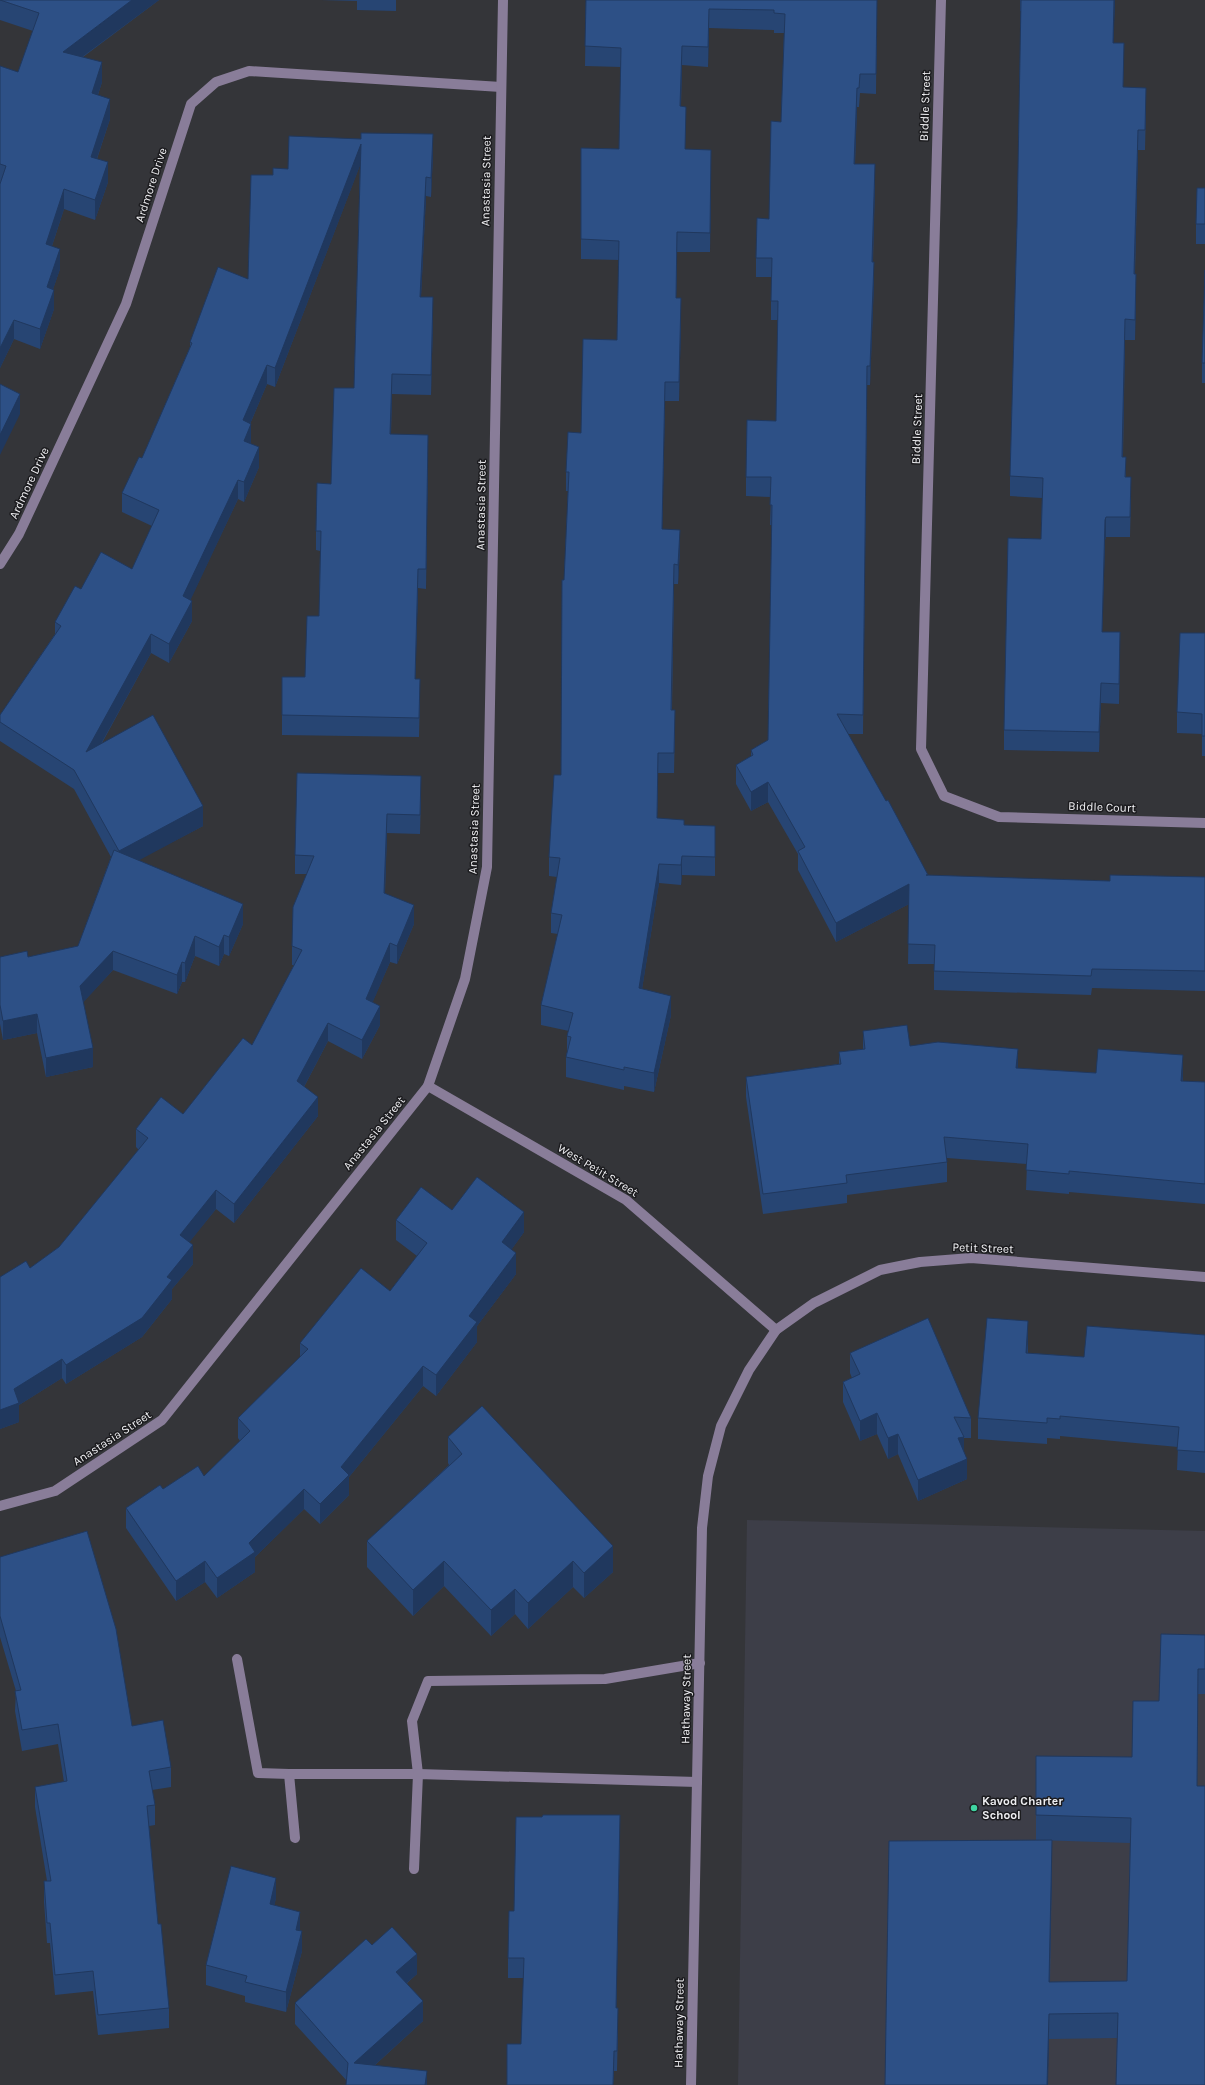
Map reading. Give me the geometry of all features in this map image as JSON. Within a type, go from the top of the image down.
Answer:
[{"type":"street","name":"Anastasia Street","points":[[0,1506],[55,1491],[162,1420],[428,1086],[465,979],[488,868],[503,0]]},
{"type":"street","name":"Biddle Street","points":[[941,0],[921,749],[944,796],[999,817]]},
{"type":"street","name":"Ardmore Drive","points":[[0,564],[19,534],[126,304],[191,104],[216,82],[248,71],[501,87]]},
{"type":"street","name":"Biddle Court","points":[[999,817],[1205,823]]},
{"type":"street","name":"West Petit Street","points":[[428,1086],[626,1200],[776,1330]]},
{"type":"street","name":"Petit Street","points":[[776,1330],[814,1303],[880,1270],[920,1262],[971,1258],[1205,1277]]},
{"type":"street","name":"Hathaway Street","points":[[691,2085],[702,1528],[708,1476],[721,1426],[749,1370],[776,1330]]},
{"type":"street","points":[[237,1659],[258,1773],[418,1774],[697,1782]]},
{"type":"street","points":[[414,1869],[418,1774],[412,1721],[428,1681],[605,1679],[700,1663]]},
{"type":"street","points":[[289,1774],[295,1838]]},
{"type":"shaded area","name":"Kavod Charter School","points":[[747,1520],[1205,1531],[1205,2085],[738,2085]]},
{"type":"building","points":[[0,0],[132,0],[63,52],[102,62],[92,93],[110,99],[91,157],[108,162],[95,200],[64,189],[46,244],[60,249],[47,287],[54,290],[40,329],[14,320],[0,348],[0,184],[6,166],[0,164],[0,66],[18,72],[39,13]]},
{"type":"building","points":[[586,0],[877,0],[876,74],[860,74],[859,88],[857,88],[854,164],[875,164],[872,262],[874,262],[870,366],[867,366],[863,715],[837,714],[886,801],[888,800],[928,875],[926,875],[1110,881],[1110,875],[1205,877],[1205,971],[1092,969],[1091,976],[934,971],[935,945],[908,944],[909,884],[836,923],[798,851],[805,847],[768,782],[751,792],[736,765],[753,755],[751,750],[768,740],[772,505],[770,505],[771,477],[746,477],[747,420],[776,421],[778,301],[771,301],[772,258],[756,258],[757,218],[769,219],[771,121],[781,122],[785,14],[774,13],[774,10],[709,9],[708,47],[682,46],[680,106],[686,107],[685,149],[711,150],[710,233],[677,232],[676,298],[681,298],[679,382],[665,382],[662,529],[680,530],[678,565],[674,564],[671,710],[675,710],[674,753],[658,753],[657,818],[684,820],[684,825],[715,826],[715,857],[682,856],[681,865],[659,864],[639,988],[671,996],[654,1073],[624,1067],[624,1070],[566,1057],[571,1037],[567,1036],[573,1013],[541,1005],[562,915],[551,913],[560,858],[549,857],[554,775],[561,775],[562,580],[564,580],[569,472],[566,472],[568,432],[581,433],[583,339],[617,340],[619,241],[581,239],[581,148],[619,149],[621,48],[585,46]]},
{"type":"building","points":[[1021,0],[1114,0],[1113,43],[1124,43],[1123,87],[1146,88],[1145,130],[1138,130],[1134,274],[1136,274],[1135,320],[1125,319],[1122,457],[1126,457],[1125,477],[1131,477],[1130,517],[1106,517],[1105,520],[1102,632],[1120,632],[1119,684],[1101,683],[1099,732],[1004,730],[1008,538],[1041,539],[1043,478],[1010,476]]},
{"type":"building","points":[[361,133],[433,134],[431,178],[426,177],[420,297],[433,297],[431,375],[392,374],[390,434],[428,435],[426,569],[418,569],[415,679],[420,679],[419,718],[282,715],[282,677],[305,677],[307,616],[319,616],[321,531],[316,531],[317,483],[331,484],[334,388],[354,388],[361,144],[275,368],[267,365],[243,420],[251,424],[244,441],[259,447],[244,482],[238,480],[183,596],[192,601],[169,644],[151,634],[86,752],[153,715],[203,806],[119,851],[74,770],[0,722],[0,715],[61,626],[55,622],[75,586],[81,589],[101,552],[132,569],[159,510],[122,493],[139,457],[142,458],[192,343],[190,342],[218,267],[248,279],[251,175],[273,175],[273,168],[288,169],[289,136],[361,139]]},
{"type":"building","points":[[1197,188],[1205,188],[1205,224],[1196,224]]},
{"type":"building","points":[[1205,270],[1205,363],[1202,363]]},
{"type":"building","points":[[0,384],[20,394],[0,435]]},
{"type":"building","points":[[1180,633],[1205,633],[1205,736],[1202,736],[1202,714],[1177,712]]},
{"type":"building","points":[[297,773],[421,776],[420,815],[387,814],[384,893],[414,905],[397,946],[390,943],[366,999],[380,1006],[362,1040],[328,1023],[297,1081],[318,1097],[234,1204],[216,1190],[180,1235],[193,1245],[167,1277],[172,1280],[142,1318],[66,1365],[62,1359],[14,1389],[19,1403],[0,1410],[0,1277],[26,1261],[30,1268],[59,1247],[148,1138],[136,1129],[161,1097],[183,1114],[243,1038],[252,1045],[302,950],[292,946],[293,907],[314,856],[295,855]]},
{"type":"building","points":[[114,850],[243,904],[229,937],[224,935],[219,947],[195,936],[185,963],[182,962],[177,975],[113,951],[80,986],[93,1048],[46,1058],[37,1014],[3,1021],[0,1005],[0,957],[27,951],[28,957],[78,946]]},
{"type":"building","points":[[907,1025],[910,1046],[938,1042],[1018,1049],[1016,1068],[1096,1073],[1098,1049],[1183,1055],[1181,1081],[1205,1082],[1205,1184],[1069,1171],[1069,1174],[1026,1170],[1028,1144],[944,1137],[947,1162],[846,1175],[847,1183],[763,1194],[746,1077],[841,1064],[839,1052],[865,1049],[863,1031]]},
{"type":"building","points":[[477,1177],[524,1212],[502,1242],[516,1253],[469,1316],[477,1322],[436,1375],[423,1366],[341,1467],[349,1475],[320,1504],[304,1489],[249,1543],[255,1552],[217,1578],[205,1561],[176,1581],[126,1508],[160,1485],[163,1489],[198,1466],[204,1476],[250,1431],[238,1418],[308,1349],[300,1343],[361,1268],[390,1291],[427,1243],[396,1220],[421,1187],[452,1210]]},
{"type":"building","points":[[928,1318],[971,1418],[954,1417],[964,1437],[958,1438],[967,1459],[918,1480],[898,1434],[888,1438],[877,1413],[860,1421],[843,1382],[860,1374],[850,1353]]},
{"type":"building","points":[[987,1318],[1028,1321],[1026,1353],[1084,1357],[1087,1326],[1205,1335],[1205,1452],[1177,1450],[1179,1427],[1060,1416],[1060,1419],[1047,1418],[1047,1423],[978,1418]]},
{"type":"building","points":[[482,1406],[613,1546],[584,1573],[573,1561],[528,1603],[515,1589],[491,1610],[444,1561],[413,1590],[367,1541],[462,1454],[448,1437]]},
{"type":"building","points":[[87,1531],[116,1629],[132,1726],[163,1720],[171,1767],[149,1771],[155,1805],[147,1806],[158,1924],[161,1924],[169,2008],[98,2015],[93,1971],[55,1975],[50,1923],[47,1923],[44,1881],[51,1881],[35,1787],[67,1781],[58,1724],[22,1730],[15,1691],[21,1690],[0,1616],[0,1557]]},
{"type":"building","points":[[1161,1634],[1205,1635],[1205,1669],[1198,1669],[1197,1786],[1205,1786],[1205,2085],[1116,2085],[1118,2013],[1049,2014],[1047,2085],[885,2085],[889,1841],[1052,1840],[1049,1982],[1127,1981],[1131,1818],[1036,1815],[1036,1756],[1132,1757],[1133,1701],[1159,1701]]},
{"type":"building","points":[[543,1815],[620,1815],[616,2008],[618,2008],[617,2051],[614,2051],[613,2085],[507,2085],[507,2044],[521,2044],[524,1958],[508,1958],[509,1911],[514,1911],[516,1817],[542,1817]]},
{"type":"building","points":[[231,1866],[276,1878],[270,1904],[300,1912],[296,1930],[302,1931],[286,1992],[245,1982],[247,1976],[206,1965]]},
{"type":"building","points":[[392,1927],[417,1954],[396,1972],[423,2001],[354,2063],[427,2071],[425,2085],[346,2085],[348,2063],[295,2003],[366,1939],[372,1945]]},
{"type":"place","name":"Kavod Charter School","points":[[974,1808]]}]
